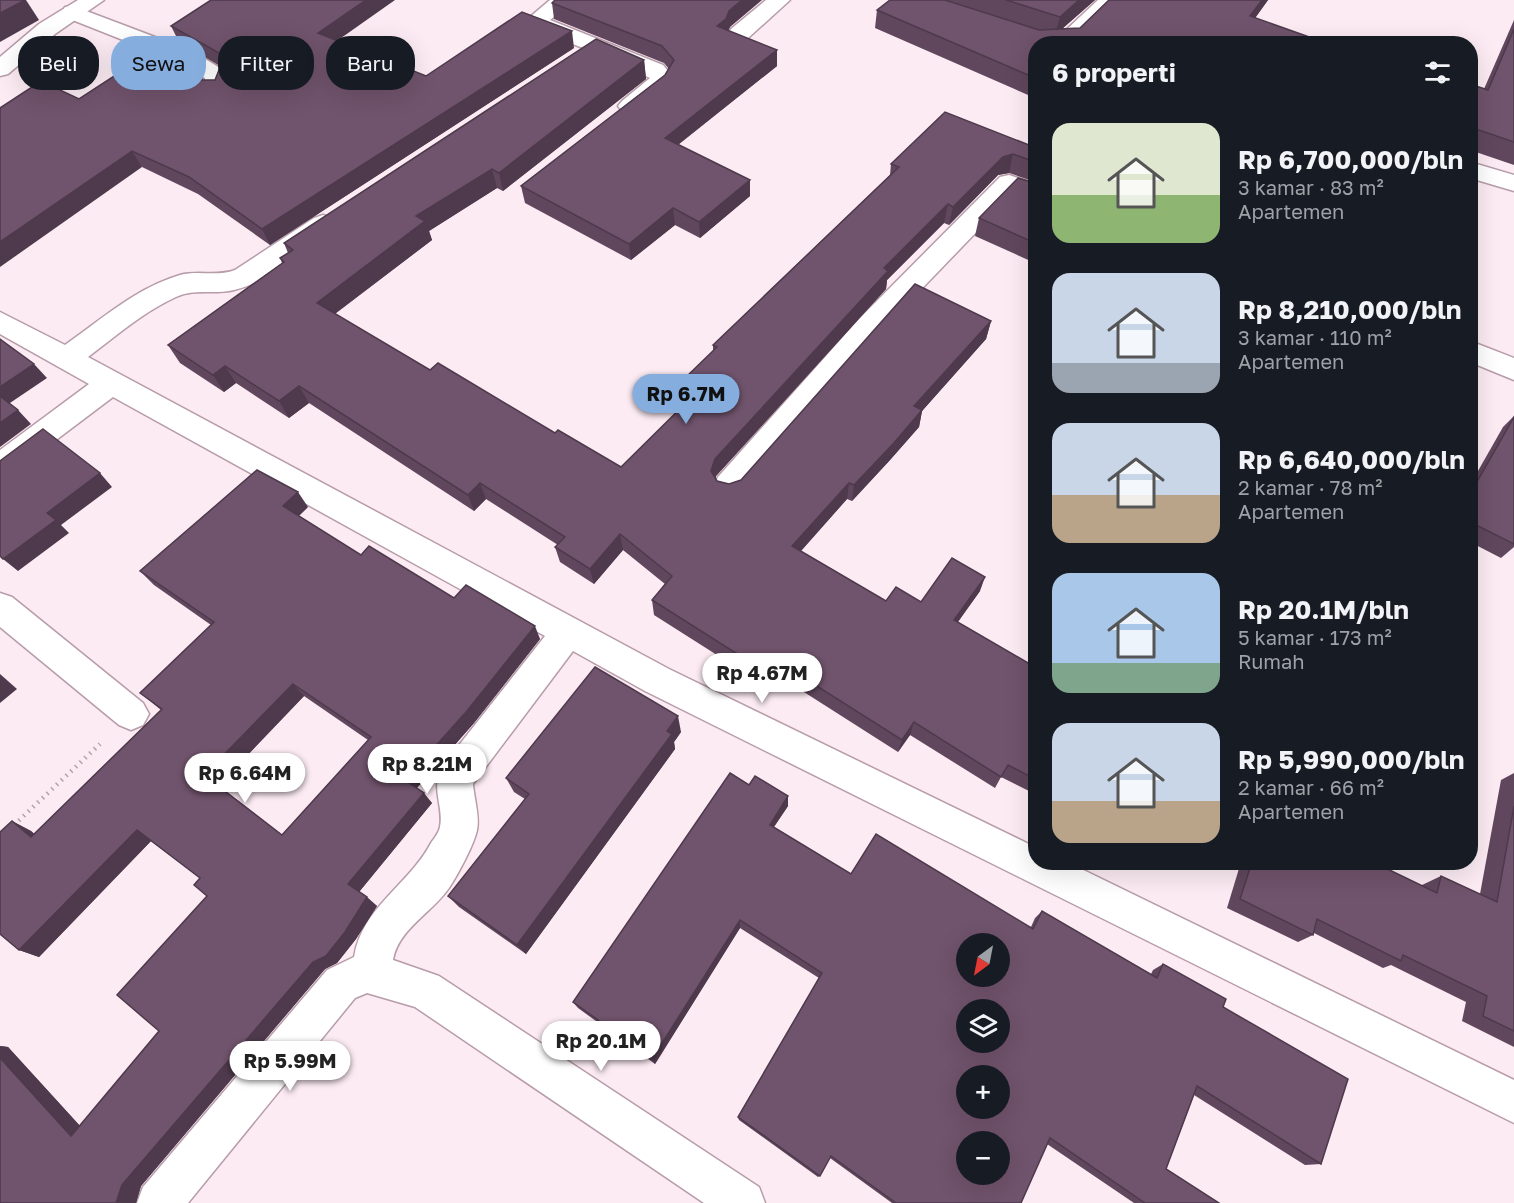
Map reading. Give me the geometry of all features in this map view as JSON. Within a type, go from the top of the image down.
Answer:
[{"type":"street","points":[[0,69],[47,29],[93,0]]},
{"type":"street","points":[[563,0],[536,22],[538,25],[655,70],[662,77],[657,85],[611,122]]},
{"type":"street","points":[[739,34],[779,0]]},
{"type":"street","points":[[1060,36],[1110,0]]},
{"type":"street","points":[[73,12],[184,56],[217,76],[214,90]]},
{"type":"street","points":[[568,65],[596,46]]},
{"type":"street","points":[[1478,172],[1514,183]]},
{"type":"street","points":[[729,486],[870,325],[1009,183],[1028,190]]},
{"type":"street","points":[[67,358],[155,297],[195,281],[218,284],[247,276],[347,209]]},
{"type":"street","points":[[0,322],[657,680],[849,777],[1028,863]]},
{"type":"street","points":[[1478,354],[1514,369]]},
{"type":"street","points":[[0,466],[112,382]]},
{"type":"street","points":[[0,607],[131,714]]},
{"type":"street","points":[[378,976],[373,961],[376,942],[395,916],[435,875],[459,829],[454,780],[569,631]]},
{"type":"street","points":[[1043,870],[1514,1102]]},
{"type":"street","points":[[159,1203],[340,984],[365,972],[425,990],[743,1203]]},
{"type":"path","points":[[8,830],[131,714]]},
{"type":"building","points":[[0,0],[25,0],[0,13]]},
{"type":"building","points":[[211,0],[366,0],[318,33],[326,36],[326,90],[415,90],[415,72],[426,76],[522,12],[572,31],[262,229],[189,177],[132,151],[0,242],[0,108],[27,90],[60,90],[79,99],[93,90],[99,90],[99,86],[111,78],[111,90],[206,90],[206,80],[215,80],[218,72],[218,90],[314,90],[314,36],[218,36],[218,52],[206,46],[206,36],[189,36],[171,26]]},
{"type":"building","points":[[555,0],[742,0],[717,26],[777,50],[665,138],[750,180],[699,222],[673,208],[629,244],[521,186],[665,75],[674,60],[662,46],[552,3]]},
{"type":"building","points":[[890,0],[945,0],[1039,30],[1080,28],[1109,0],[1262,0],[1250,16],[1306,36],[1028,36],[1028,75],[877,10]]},
{"type":"building","points":[[1006,0],[1079,0],[1060,17]]},
{"type":"building","points":[[1514,29],[1514,142],[1478,130],[1478,87],[1488,90]]},
{"type":"building","points":[[596,39],[644,60],[499,173],[492,169],[416,216],[425,221],[317,303],[430,370],[438,363],[555,433],[558,430],[621,467],[704,385],[688,375],[717,347],[713,345],[899,167],[891,164],[945,112],[1028,145],[1028,159],[1013,154],[1003,157],[953,207],[948,204],[884,268],[888,271],[715,459],[711,471],[717,481],[729,484],[741,480],[915,284],[991,321],[914,406],[922,410],[893,444],[854,485],[849,483],[792,546],[886,601],[896,587],[921,602],[952,558],[985,577],[954,620],[1028,663],[1028,775],[1008,765],[1001,777],[914,722],[902,740],[771,657],[761,669],[652,600],[672,576],[620,534],[590,569],[555,547],[565,537],[480,483],[468,495],[299,386],[279,401],[225,366],[213,375],[168,345],[284,262],[280,258],[293,250],[284,243]]},
{"type":"building","points":[[1018,178],[1028,181],[1028,240],[979,218]]},
{"type":"building","points":[[0,339],[34,364],[0,387]]},
{"type":"building","points":[[0,396],[18,410],[0,423]]},
{"type":"building","points":[[1514,417],[1514,544],[1478,526],[1478,480]]},
{"type":"building","points":[[43,429],[100,473],[47,513],[56,520],[3,559],[0,556],[0,461]]},
{"type":"building","points":[[257,470],[298,492],[283,506],[361,555],[369,546],[454,598],[466,585],[535,626],[467,711],[405,780],[424,793],[348,884],[367,897],[345,932],[326,956],[313,962],[122,1185],[116,1203],[0,1203],[0,1058],[71,1136],[159,1031],[117,995],[207,896],[194,885],[200,878],[137,830],[19,950],[0,934],[0,832],[12,821],[31,837],[162,709],[140,693],[214,622],[140,571]],"holes":[[[293,684],[371,737],[282,835],[204,775]]]},
{"type":"building","points":[[595,667],[678,716],[667,731],[672,734],[517,945],[448,896],[529,794],[506,778]]},
{"type":"building","points":[[730,773],[749,785],[755,776],[788,796],[770,825],[851,874],[876,834],[1033,929],[1042,911],[1157,978],[1163,964],[1226,999],[1223,1007],[1348,1079],[1321,1164],[1197,1086],[1166,1169],[1219,1203],[1145,1203],[1050,1138],[1021,1203],[896,1203],[831,1156],[820,1176],[738,1117],[822,973],[740,920],[652,1059],[573,1002]]},
{"type":"building","points":[[1514,806],[1514,1031],[1483,1016],[1487,996],[1403,955],[1401,961],[1317,919],[1313,935],[1240,899],[1249,870],[1390,870],[1437,893],[1441,876],[1497,902]]}]
